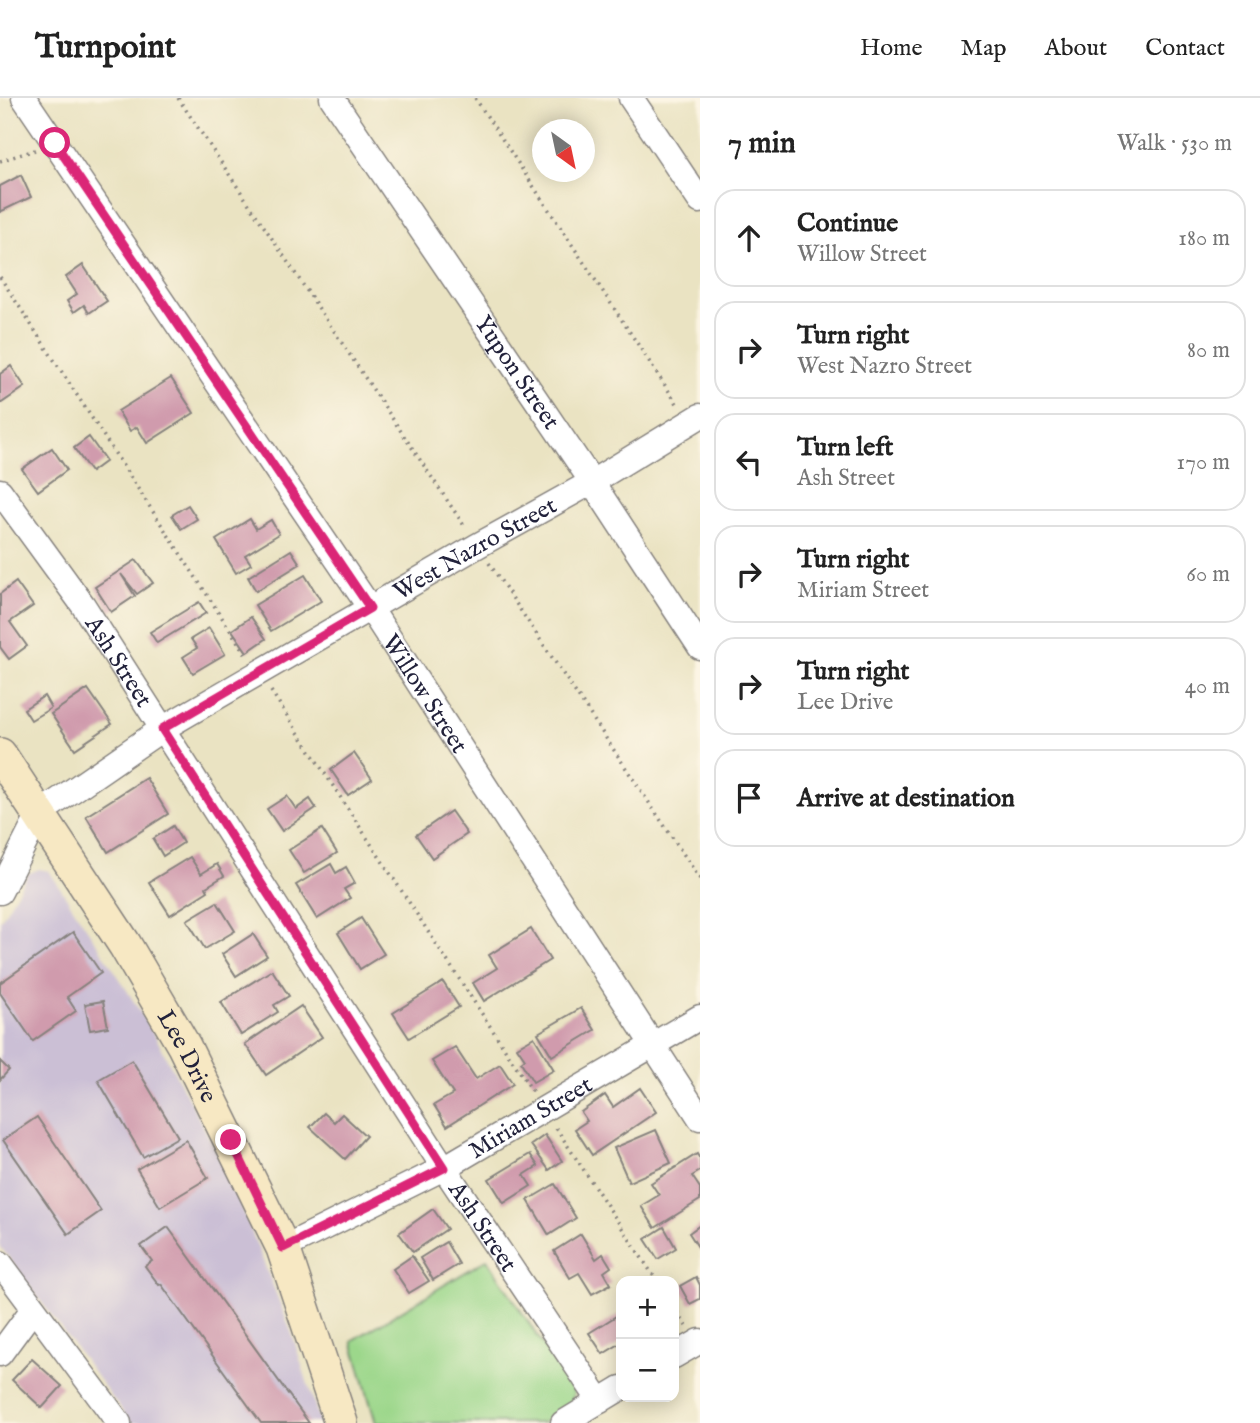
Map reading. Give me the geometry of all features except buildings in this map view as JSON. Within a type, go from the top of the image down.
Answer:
[{"type":"main road","name":"Lee Drive","points":[[0,755],[125,944],[184,1046],[283,1248],[341,1423]]},
{"type":"street","name":"Willow Street","points":[[24,98],[370,608],[700,1118]]},
{"type":"street","name":"Yupon Street","points":[[332,98],[592,482],[700,647]]},
{"type":"street","points":[[631,98],[700,201]]},
{"type":"street","name":"West Nazro Street","points":[[0,892],[40,814],[162,729],[592,482],[694,419]]},
{"type":"street","name":"Ash Street","points":[[0,491],[83,606],[444,1168],[600,1401]]},
{"type":"street","name":"Miriam Street","points":[[283,1248],[444,1168],[700,1017]]},
{"type":"street","points":[[0,1263],[119,1423]]},
{"type":"street","points":[[0,1354],[33,1309]]},
{"type":"street","points":[[679,1353],[700,1341]]},
{"type":"street","points":[[563,1423],[616,1391]]},
{"type":"path","points":[[178,98],[700,879]]},
{"type":"path","points":[[475,98],[694,419]]},
{"type":"path","points":[[0,160],[55,143]]},
{"type":"path","points":[[0,277],[654,1276]]},
{"type":"shaded area","points":[[39,869],[49,871],[120,979],[155,1036],[229,1175],[292,1334],[320,1422],[131,1423],[0,1246],[0,921],[28,874]]},
{"type":"green space","points":[[487,1259],[574,1392],[571,1405],[542,1423],[376,1423],[352,1341]]},
{"type":"route","points":[[55,143],[370,608],[162,729],[444,1168],[283,1248],[231,1140]]}]
